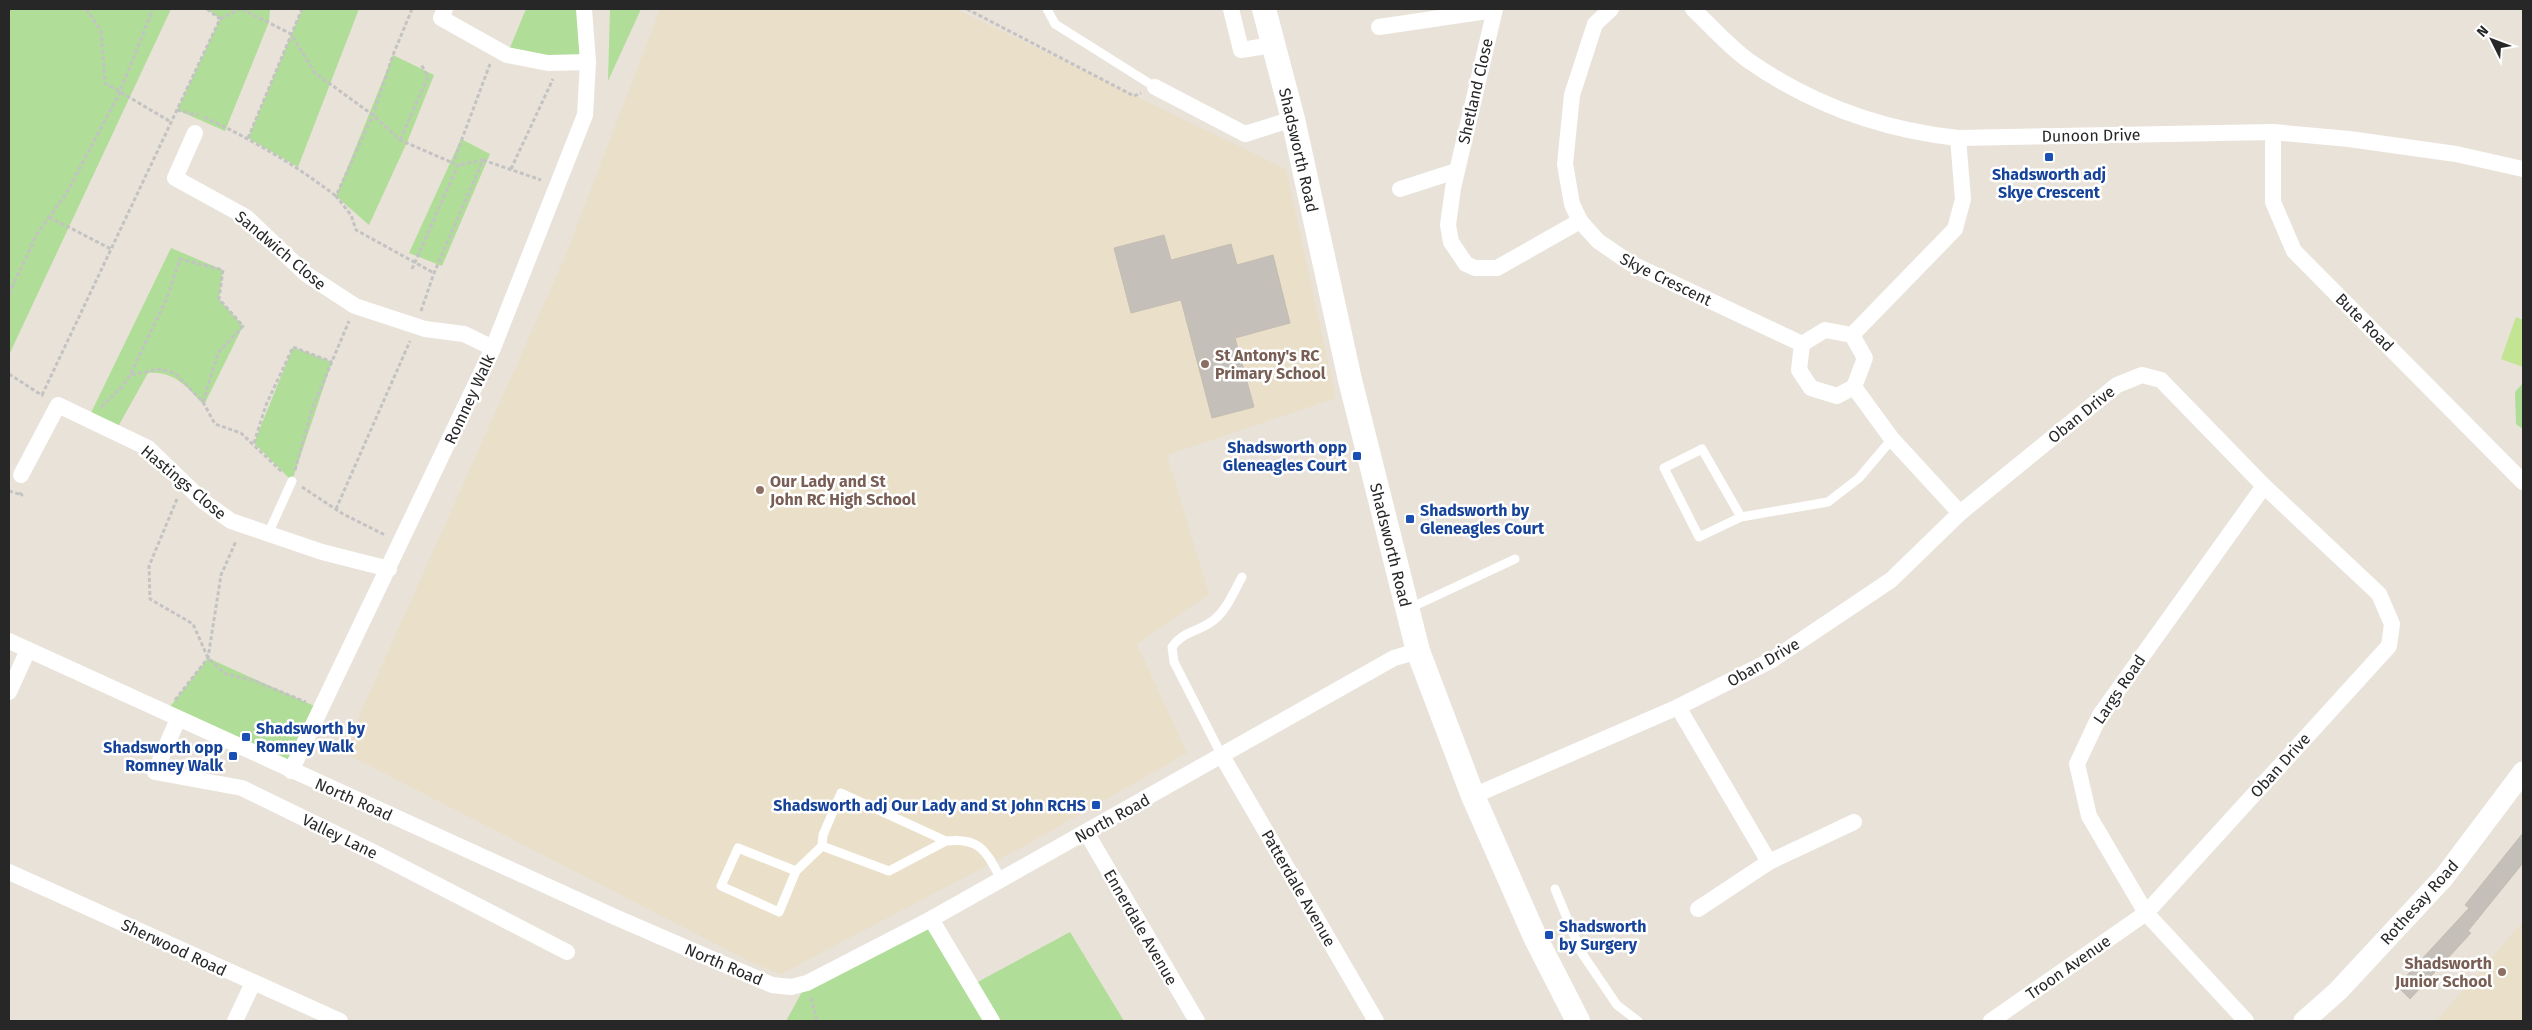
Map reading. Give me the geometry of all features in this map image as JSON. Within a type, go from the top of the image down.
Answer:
[{"type":"main road","name":"Shadsworth Road","points":[[1264,9],[1293,120],[1350,380],[1418,651],[1473,796],[1535,937],[1578,1021]]},
{"type":"street","points":[[445,9],[441,18],[507,55],[548,63],[588,62]]},
{"type":"street","name":"Romney Walk","points":[[291,771],[493,348],[557,186],[584,114],[588,62],[584,9]]},
{"type":"street","points":[[1231,9],[1241,50],[1273,45]]},
{"type":"street","name":"Skye Crescent","points":[[1611,9],[1595,24],[1572,95],[1565,164],[1572,204],[1580,221],[1598,241],[1630,263],[1802,344]]},
{"type":"street","name":"Dunoon Drive","points":[[1693,9],[1748,61],[1814,98],[1860,119],[1930,135],[1958,138],[2273,132],[2349,139],[2456,154],[2523,169]]},
{"type":"street","name":"Shetland Close","points":[[1379,27],[1495,10],[1456,171],[1448,233],[1460,257],[1466,264],[1476,268],[1497,268],[1580,221]]},
{"type":"street","points":[[1155,87],[1245,134],[1293,120]]},
{"type":"street","name":"Bute Road","points":[[2273,132],[2272,202],[2294,251],[2523,482]]},
{"type":"street","name":"Sandwich Close","points":[[195,134],[175,178],[246,217],[306,274],[355,306],[416,327],[464,334],[493,348]]},
{"type":"street","points":[[1852,335],[1955,229],[1964,199],[1958,138]]},
{"type":"street","points":[[1400,189],[1456,171]]},
{"type":"street","points":[[1825,330],[1852,335],[1865,358],[1854,387],[1837,396],[1811,388],[1799,370],[1802,344],[1825,330]]},
{"type":"street","name":"Oban Drive","points":[[1473,796],[1678,707],[1772,660],[1891,580],[1960,513],[2117,385],[2142,375],[2161,380],[2264,486],[2379,594],[2392,624],[2389,646],[2146,913]]},
{"type":"street","points":[[1854,387],[1892,440],[1960,513]]},
{"type":"street","points":[[21,475],[58,406]]},
{"type":"street","name":"Hastings Close","points":[[58,406],[148,448],[203,501],[231,521],[322,552],[389,569]]},
{"type":"street","name":"Largs Road","points":[[2246,1021],[2146,913],[2089,816],[2078,764],[2100,715],[2264,486]]},
{"type":"street","name":"North Road","points":[[9,641],[606,913],[772,985],[791,987],[807,983],[931,919],[1394,658],[1418,651]]},
{"type":"street","points":[[9,692],[28,650]]},
{"type":"street","points":[[1678,707],[1769,862]]},
{"type":"street","name":"Valley Lane","points":[[171,716],[156,772],[242,788],[373,852],[566,952]]},
{"type":"street","name":"Patterdale Avenue","points":[[1222,756],[1376,1021]]},
{"type":"street","name":"Rothesay Road","points":[[2304,1021],[2338,991],[2444,876],[2523,772]]},
{"type":"street","points":[[1698,909],[1769,862],[1854,822]]},
{"type":"street","name":"Ennerdale Avenue","points":[[1086,832],[1197,1021]]},
{"type":"street","name":"Sherwood Road","points":[[9,872],[340,1021]]},
{"type":"street","name":"Troon Avenue","points":[[1991,1021],[2146,913]]},
{"type":"street","points":[[931,919],[992,1021]]},
{"type":"street","points":[[236,1021],[252,983]]},
{"type":"lane","points":[[1047,9],[1055,24],[1155,87]]},
{"type":"lane","points":[[1741,517],[1702,449],[1664,468],[1699,537],[1741,517],[1828,502],[1859,478],[1892,440]]},
{"type":"lane","points":[[268,534],[292,481]]},
{"type":"lane","points":[[1408,610],[1515,559]]},
{"type":"lane","points":[[1222,756],[1174,662],[1172,647],[1182,636],[1211,623],[1242,577]]},
{"type":"lane","points":[[796,871],[738,848],[720,886],[779,912],[796,871],[822,846],[823,835],[841,793],[946,841]]},
{"type":"lane","points":[[822,846],[889,871],[946,841],[962,840],[980,845],[1001,880]]},
{"type":"lane","points":[[1555,889],[1581,952],[1616,1004],[1638,1021]]},
{"type":"path","points":[[86,9],[101,30],[105,84],[119,94],[171,122]]},
{"type":"path","points":[[9,294],[37,234],[66,194],[119,94],[153,9]]},
{"type":"path","points":[[207,9],[220,19]]},
{"type":"path","points":[[42,395],[220,19],[241,9],[291,34],[315,73],[373,115],[400,140],[458,165],[482,160],[557,186]]},
{"type":"path","points":[[248,138],[302,9]]},
{"type":"path","points":[[336,196],[373,115],[393,55],[412,9]]},
{"type":"path","points":[[967,9],[1134,96],[1155,87]]},
{"type":"path","points":[[453,163],[495,49]]},
{"type":"path","points":[[511,169],[560,63]]},
{"type":"path","points":[[400,140],[428,77],[420,64]]},
{"type":"path","points":[[177,110],[201,115],[248,138],[298,167],[336,196],[351,215],[356,230],[434,272]]},
{"type":"path","points":[[336,509],[416,327],[434,272],[482,160]]},
{"type":"path","points":[[412,269],[458,165]]},
{"type":"path","points":[[49,218],[111,249]]},
{"type":"path","points":[[88,420],[123,386],[130,375],[168,298],[180,259],[223,270],[218,299],[243,326],[218,353],[203,402]]},
{"type":"path","points":[[292,481],[312,409],[355,306]]},
{"type":"path","points":[[254,443],[266,405],[293,347],[332,362]]},
{"type":"path","points":[[130,375],[160,369],[174,373],[203,402],[215,424],[241,433],[254,443],[292,481],[336,509],[401,543]]},
{"type":"path","points":[[9,374],[58,406]]},
{"type":"path","points":[[184,482],[149,566],[150,599],[193,624],[208,658],[226,674],[252,680],[321,709]]},
{"type":"path","points":[[171,716],[208,658],[221,575],[236,540]]},
{"type":"path","points":[[807,983],[817,1021]]},
{"type":"shaded area","name":"Our Lady and St John RC High School","points":[[660,9],[956,9],[1286,169],[1336,398],[1167,455],[1209,594],[1137,644],[1187,753],[1026,845],[781,974],[755,964],[343,752],[564,259]]},
{"type":"shaded area","name":"Shadsworth Junior School","points":[[2523,922],[2523,1021],[2436,1021]]},
{"type":"green space","points":[[9,9],[171,9],[9,355]]},
{"type":"green space","points":[[207,9],[270,9],[269,22],[225,131],[177,110],[220,19]]},
{"type":"green space","points":[[302,9],[359,9],[298,167],[248,138]]},
{"type":"green space","points":[[526,9],[584,9],[588,62],[507,55]]},
{"type":"green space","points":[[610,9],[641,9],[608,81]]},
{"type":"green space","points":[[393,55],[434,75],[408,140],[369,225],[336,196]]},
{"type":"green space","points":[[461,139],[490,154],[442,266],[409,253]]},
{"type":"green space","points":[[171,248],[223,270],[219,299],[243,326],[204,405],[186,386],[172,377],[165,374],[148,373],[115,432],[88,419]]},
{"type":"green space","points":[[2516,317],[2523,320],[2523,367],[2501,359]]},
{"type":"green space","points":[[293,347],[332,362],[292,481],[254,443]]},
{"type":"green space","points":[[2523,383],[2523,429],[2516,424],[2515,392]]},
{"type":"green space","points":[[208,658],[321,709],[291,771],[165,713]]},
{"type":"green space","points":[[931,919],[974,984],[1070,932],[1124,1021],[786,1021],[807,983]]},
{"type":"building","points":[[1164,235],[1171,260],[1231,244],[1237,265],[1273,255],[1290,323],[1235,338],[1254,407],[1212,418],[1181,300],[1131,313],[1114,248]]},
{"type":"building","points":[[2523,833],[2523,863],[2468,931],[2471,933],[2410,999],[2397,986],[2469,908],[2465,905]]},
{"type":"place","name":"Shadsworth adj Skye Crescent","points":[[2049,157]]},
{"type":"place","name":"St Antony's RC Primary School","points":[[1205,364]]},
{"type":"place","name":"Shadsworth opp Gleneagles Court","points":[[1357,456]]},
{"type":"place","name":"Our Lady and St John RC High School","points":[[760,490]]},
{"type":"place","name":"Shadsworth by Gleneagles Court","points":[[1410,519]]},
{"type":"place","name":"Shadsworth by Romney Walk","points":[[246,737]]},
{"type":"place","name":"Shadsworth opp Romney Walk","points":[[233,756]]},
{"type":"place","name":"Shadsworth adj Our Lady and St John RCHS","points":[[1096,805]]},
{"type":"place","name":"Shadsworth by Surgery","points":[[1549,935]]},
{"type":"place","name":"Shadsworth Junior School","points":[[2502,972]]}]
